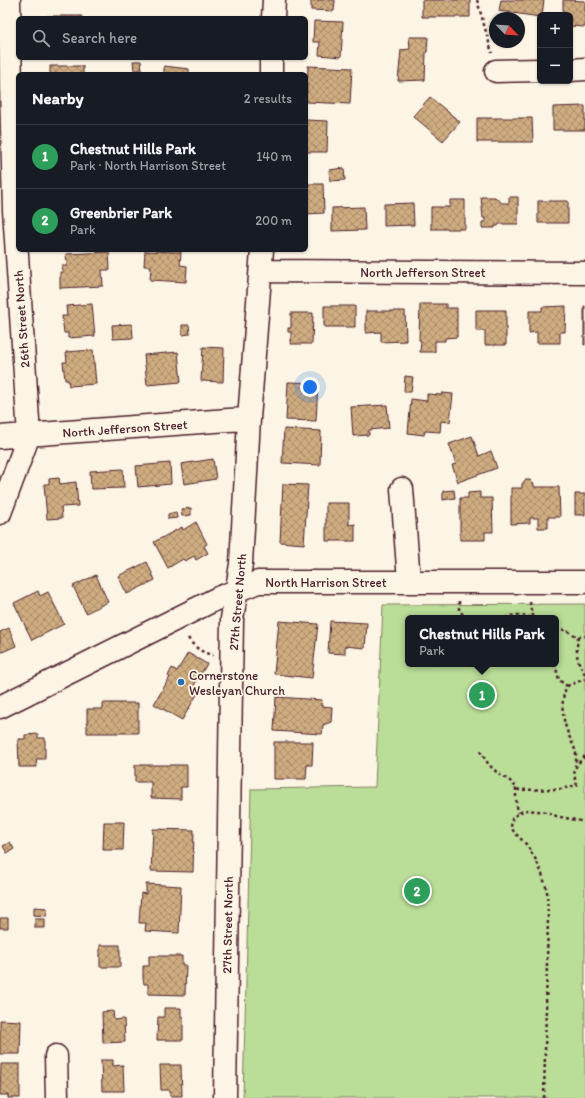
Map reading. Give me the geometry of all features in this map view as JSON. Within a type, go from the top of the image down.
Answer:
[{"type":"street","name":"26th Street North","points":[[0,512],[28,435],[7,211],[9,0]]},
{"type":"street","points":[[273,16],[274,0]]},
{"type":"street","points":[[271,60],[271,72]]},
{"type":"street","points":[[573,70],[585,69]]},
{"type":"street","points":[[496,71],[537,70]]},
{"type":"street","name":"North Jefferson Street","points":[[261,261],[585,273]]},
{"type":"street","name":"27th Street North","points":[[224,1098],[232,619],[241,564],[249,419],[261,261]]},
{"type":"street","name":"North Jefferson Street","points":[[0,437],[249,419]]},
{"type":"street","points":[[402,489],[409,581]]},
{"type":"street","name":"North Harrison Street","points":[[0,707],[218,598],[258,582],[585,582]]},
{"type":"street","points":[[56,1056],[57,1098]]},
{"type":"path","points":[[477,0],[487,32],[496,71]]},
{"type":"path","points":[[530,602],[532,615]]},
{"type":"path","points":[[559,630],[566,630],[578,637],[585,636]]},
{"type":"path","points":[[578,637],[576,655],[585,674]]},
{"type":"path","points":[[188,638],[203,652],[214,656]]},
{"type":"path","points":[[556,667],[560,680],[567,686]]},
{"type":"path","points":[[480,751],[489,765],[501,776],[509,780],[519,790],[560,789],[577,785],[574,776],[574,768],[577,758],[564,723],[564,692],[567,686],[585,679]]},
{"type":"path","points":[[574,768],[585,756]]},
{"type":"path","points":[[516,787],[518,812]]},
{"type":"path","points":[[544,1098],[548,917],[547,890],[536,860],[526,844],[511,827],[512,819],[518,812],[527,810],[548,812],[556,816],[585,822]]},
{"type":"green space","points":[[585,604],[585,1098],[243,1098],[251,789],[375,787],[383,605]]},
{"type":"building","points":[[311,0],[335,0],[334,11],[311,10]]},
{"type":"building","points":[[422,0],[470,0],[470,17],[422,17]]},
{"type":"building","points":[[501,0],[544,0],[542,12],[537,12],[537,17],[525,15],[525,12],[499,11]]},
{"type":"building","points":[[563,0],[585,1],[585,27],[573,26],[573,12],[563,12]]},
{"type":"building","points":[[314,21],[343,22],[341,57],[319,55],[320,42],[313,42]]},
{"type":"building","points":[[409,37],[428,37],[425,80],[398,81],[401,50],[410,49]]},
{"type":"building","points":[[133,61],[141,61],[142,70],[134,70]]},
{"type":"building","points":[[50,66],[83,66],[83,72],[50,72]]},
{"type":"building","points":[[164,66],[189,69],[189,72],[164,72]]},
{"type":"building","points":[[308,66],[352,68],[350,104],[308,102]]},
{"type":"building","points":[[430,97],[460,122],[443,141],[413,116]]},
{"type":"building","points":[[585,106],[585,130],[553,130],[553,107]]},
{"type":"building","points":[[477,118],[532,118],[533,142],[477,142]]},
{"type":"building","points":[[308,120],[328,121],[327,152],[308,152]]},
{"type":"building","points":[[344,168],[345,180],[330,181],[329,170]]},
{"type":"building","points":[[308,184],[323,184],[324,213],[308,214]]},
{"type":"building","points":[[481,197],[495,197],[502,203],[509,203],[509,197],[518,197],[518,224],[499,224],[498,226],[495,226],[495,228],[482,228],[482,222],[485,222],[485,218],[483,218]]},
{"type":"building","points":[[450,200],[465,200],[465,229],[431,229],[431,207],[450,207]]},
{"type":"building","points":[[538,201],[568,201],[568,223],[538,223]]},
{"type":"building","points":[[413,203],[414,225],[384,226],[384,204]]},
{"type":"building","points":[[364,207],[365,230],[332,231],[332,208]]},
{"type":"building","points":[[109,252],[110,270],[102,270],[103,286],[60,288],[60,272],[63,272],[62,266],[67,266],[66,254]]},
{"type":"building","points":[[145,252],[181,252],[180,265],[187,266],[186,282],[150,280],[151,266],[144,266]]},
{"type":"building","points":[[92,304],[95,336],[68,338],[68,333],[64,333],[62,316],[67,316],[66,306]]},
{"type":"building","points":[[420,304],[446,304],[446,308],[457,308],[457,337],[445,338],[445,341],[435,341],[435,352],[420,352]]},
{"type":"building","points":[[324,306],[355,306],[355,327],[324,327]]},
{"type":"building","points":[[566,306],[565,332],[560,332],[560,343],[537,343],[537,332],[529,333],[529,311],[542,311],[542,307]]},
{"type":"building","points":[[585,306],[585,345],[584,345]]},
{"type":"building","points":[[476,310],[506,310],[506,345],[485,345],[485,331],[476,331]]},
{"type":"building","points":[[366,311],[405,311],[406,341],[381,342],[381,332],[366,333]]},
{"type":"building","points":[[291,313],[313,313],[312,344],[291,344],[291,332],[288,332],[288,328],[291,328]]},
{"type":"building","points":[[132,324],[133,338],[113,339],[112,325]]},
{"type":"building","points":[[182,325],[189,325],[190,334],[182,335]]},
{"type":"building","points":[[203,347],[224,348],[223,382],[201,381]]},
{"type":"building","points":[[93,350],[96,384],[69,386],[68,380],[65,380],[63,362],[67,362],[66,352]]},
{"type":"building","points":[[178,352],[181,382],[147,385],[144,355]]},
{"type":"building","points":[[405,376],[413,377],[411,392],[404,392]]},
{"type":"building","points":[[288,382],[318,383],[316,421],[286,420]]},
{"type":"building","points":[[442,393],[453,394],[450,422],[441,421],[440,432],[425,431],[424,435],[408,433],[411,399],[427,401],[427,394],[442,395]]},
{"type":"building","points":[[387,405],[389,428],[369,430],[369,435],[353,436],[351,407]]},
{"type":"building","points":[[284,429],[321,431],[320,465],[282,463]]},
{"type":"building","points":[[472,436],[479,456],[491,451],[497,468],[458,482],[452,465],[456,464],[449,444]]},
{"type":"building","points":[[213,459],[216,479],[184,484],[181,464]]},
{"type":"building","points":[[170,463],[171,484],[138,487],[136,466]]},
{"type":"building","points":[[123,469],[124,488],[91,489],[90,471]]},
{"type":"building","points":[[59,478],[60,484],[76,482],[78,506],[61,507],[62,518],[47,519],[44,484],[49,484],[49,479]]},
{"type":"building","points":[[525,480],[530,480],[534,484],[534,487],[559,487],[560,517],[548,517],[548,528],[538,528],[538,518],[530,518],[530,523],[511,524],[511,488],[522,488],[522,484]]},
{"type":"building","points":[[283,484],[308,485],[304,544],[280,542]]},
{"type":"building","points":[[454,490],[455,498],[443,500],[443,491]]},
{"type":"building","points":[[480,492],[480,498],[492,498],[493,532],[485,532],[485,540],[460,540],[460,498],[468,498],[468,493]]},
{"type":"building","points":[[575,494],[585,494],[585,515],[575,515]]},
{"type":"building","points":[[326,503],[349,503],[349,525],[355,524],[355,541],[326,541]]},
{"type":"building","points":[[191,508],[191,515],[182,516],[181,509]]},
{"type":"building","points":[[176,512],[177,518],[168,519],[168,514]]},
{"type":"building","points":[[196,522],[207,544],[204,546],[208,553],[196,560],[194,556],[185,561],[183,559],[168,568],[154,542],[182,527],[183,530]]},
{"type":"building","points":[[147,562],[155,580],[127,594],[118,576]]},
{"type":"building","points":[[96,575],[108,602],[86,613],[73,586]]},
{"type":"building","points":[[38,591],[40,596],[48,592],[64,624],[32,640],[14,603]]},
{"type":"building","points":[[279,621],[318,624],[312,678],[274,674]]},
{"type":"building","points":[[330,621],[367,623],[365,648],[345,646],[345,654],[328,653]]},
{"type":"building","points":[[9,628],[16,646],[0,653],[0,632]]},
{"type":"building","name":"Cornerstone Wesleyan Church","points":[[188,653],[207,664],[193,687],[199,691],[182,720],[154,704],[170,677],[168,676],[172,668],[177,671]]},
{"type":"building","points":[[276,697],[322,700],[321,706],[332,707],[331,722],[323,725],[322,734],[274,731]]},
{"type":"building","points":[[103,703],[138,703],[138,733],[87,733],[87,709],[103,709]]},
{"type":"building","points":[[38,734],[38,738],[45,738],[45,759],[36,759],[37,767],[19,767],[18,739],[25,739],[25,735]]},
{"type":"building","points":[[274,742],[313,742],[312,765],[307,765],[306,779],[274,779]]},
{"type":"building","points":[[135,765],[187,765],[187,787],[181,787],[181,799],[151,798],[151,782],[135,782]]},
{"type":"building","points":[[104,822],[124,822],[123,850],[103,850]]},
{"type":"building","points":[[153,829],[194,830],[193,872],[151,871]]},
{"type":"building","points":[[10,842],[14,849],[7,853],[3,846]]},
{"type":"building","points":[[146,884],[181,886],[179,933],[145,931],[146,923],[139,923],[141,893],[146,894]]},
{"type":"building","points":[[34,907],[47,908],[47,916],[34,915]]},
{"type":"building","points":[[0,918],[8,918],[8,928],[0,928]]},
{"type":"building","points":[[35,919],[45,919],[45,928],[35,928]]},
{"type":"building","points":[[100,945],[120,945],[120,967],[100,967]]},
{"type":"building","points":[[149,956],[182,956],[182,965],[186,965],[185,995],[148,994],[148,984],[144,984],[143,966],[149,966]]},
{"type":"building","points":[[164,1008],[181,1008],[181,1017],[183,1017],[183,1040],[157,1040],[158,1017],[164,1017]]},
{"type":"building","points":[[113,1011],[114,1020],[124,1019],[125,1042],[103,1043],[102,1012]]},
{"type":"building","points":[[0,1020],[21,1021],[20,1054],[0,1054]]},
{"type":"building","points":[[101,1060],[113,1060],[113,1066],[123,1065],[124,1091],[102,1091]]},
{"type":"building","points":[[1,1064],[20,1064],[20,1098],[8,1098],[8,1095],[0,1095]]},
{"type":"building","points":[[160,1065],[181,1065],[182,1096],[170,1096],[170,1090],[161,1090]]},
{"type":"place","name":"Cornerstone Wesleyan Church","points":[[181,682]]},
{"type":"place","name":"Chestnut Hills Park","points":[[482,695]]},
{"type":"place","name":"Greenbrier Park","points":[[417,891]]}]
